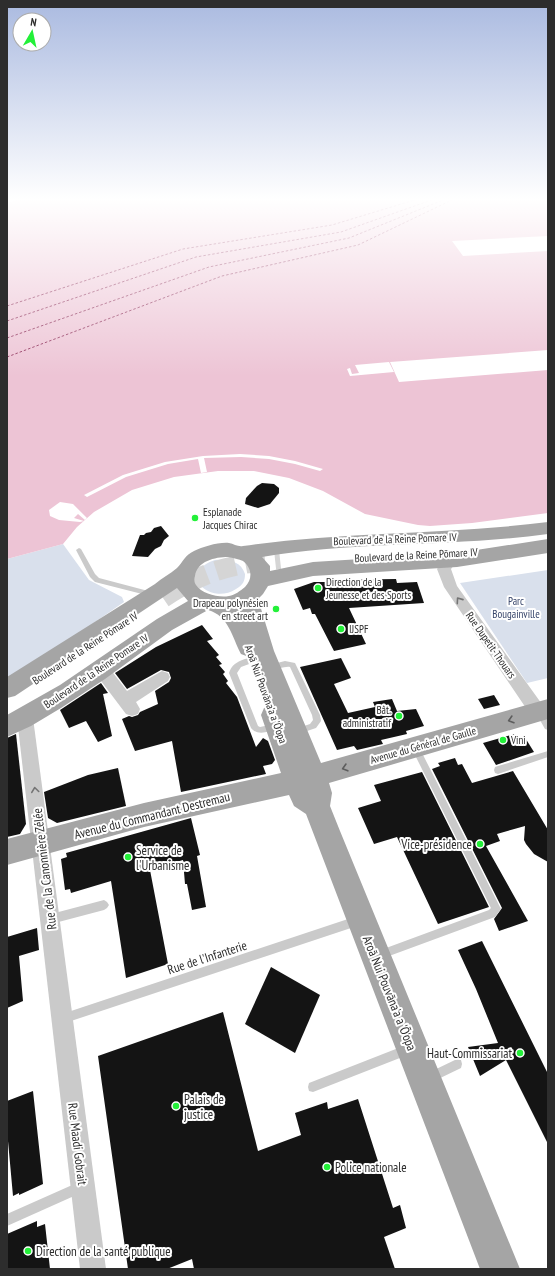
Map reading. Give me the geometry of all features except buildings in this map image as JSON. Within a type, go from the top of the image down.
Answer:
[{"type":"main road","name":"Boulevard de la Reine Pomare IV","points":[[243,553],[317,542],[470,536],[548,528]]},
{"type":"main road","name":"Boulevard de la Reine Pōmare IV","points":[[548,535],[478,544],[350,552],[282,563],[490,551],[548,546]]},
{"type":"main road","points":[[261,580],[294,572],[327,567],[450,561],[548,546]]},
{"type":"main road","points":[[7,689],[162,600],[186,570],[194,560],[210,552],[229,550],[243,553],[252,558],[258,564],[262,572],[261,580],[255,592],[247,598],[232,603],[214,603],[196,597],[188,590],[185,582],[186,570]]},
{"type":"main road","name":"Aroā Nui Pouvāna'a a 'Ō'opa","points":[[247,598],[258,637],[262,663]]},
{"type":"main road","name":"Boulevard de la Reine Pōmare IV","points":[[7,699],[162,600]]},
{"type":"main road","name":"Boulevard de la Reine Pōmare IV","points":[[13,720],[129,636],[162,600]]},
{"type":"main road","name":"Boulevard de la Reine Pomare IV","points":[[13,720],[101,669],[169,621],[214,603]]},
{"type":"main road","name":"Aroā Nui Pouvāna'a a 'Ō'opa","points":[[214,603],[241,627],[262,663],[286,729],[375,956],[500,1269]]},
{"type":"main road","name":"Avenue du Général de Gaulle","points":[[310,788],[415,748],[545,716]]},
{"type":"main road","name":"Avenue du Commandant Destremau","points":[[7,852],[144,815],[310,788]]},
{"type":"street","name":"Rue Dupetit-Thouars","points":[[450,561],[444,569],[451,587],[545,716]]},
{"type":"street","points":[[101,669],[128,704],[162,677]]},
{"type":"street","name":"Rue de la Canonnière Zélée","points":[[13,720],[41,842],[62,1019]]},
{"type":"street","name":"Rue Maadi Gobrait","points":[[62,1019],[93,1269]]},
{"type":"lane","points":[[79,550],[92,575],[97,580],[162,600]]},
{"type":"lane","points":[[262,663],[292,665],[316,715],[317,721],[313,726],[286,729]]},
{"type":"lane","points":[[375,956],[492,914],[496,909],[415,748]]},
{"type":"lane","points":[[498,770],[548,754]]},
{"type":"lane","points":[[50,919],[104,905]]},
{"type":"lane","name":"Rue de l'Infanterie","points":[[62,1019],[361,920]]},
{"type":"lane","points":[[313,1086],[412,1048]]},
{"type":"lane","points":[[425,1081],[457,1064]]},
{"type":"lane","points":[[7,1220],[83,1186]]},
{"type":"green space","points":[[63,544],[89,580],[122,597],[124,602],[7,683],[7,559]]},
{"type":"green space","points":[[215,560],[225,560],[240,566],[245,574],[242,584],[236,589],[226,593],[208,591],[201,586],[198,579],[198,572],[204,566]]},
{"type":"green space","name":"Parc Bougainville","points":[[548,570],[548,678],[527,683],[460,583]]},
{"type":"shaded area","points":[[7,258],[548,258],[548,350],[390,362],[399,382],[548,370],[548,513],[472,523],[430,526],[418,525],[365,514],[323,491],[289,478],[254,471],[218,471],[174,477],[132,490],[94,512],[77,527],[63,544],[7,559]]},
{"type":"pier","points":[[389,362],[394,372],[350,376],[347,369],[350,368],[352,374],[359,373],[355,365]]},
{"type":"pier","points":[[240,454],[269,456],[295,461],[323,469],[320,471],[269,459],[241,457],[204,458],[207,472],[201,473],[198,459],[168,464],[126,477],[87,497],[84,495],[123,475],[165,462],[203,456]]},
{"type":"pier","points":[[60,502],[73,504],[87,518],[85,520],[78,514],[74,518],[84,521],[80,522],[59,520],[50,516],[49,510]]},
{"type":"ferry route","points":[[7,306],[157,258]]},
{"type":"ferry route","points":[[7,321],[194,258]]},
{"type":"ferry route","points":[[7,338],[209,267],[255,258]]},
{"type":"ferry route","points":[[7,357],[222,276],[303,258]]},
{"type":"tunnel","points":[[163,598],[192,581],[219,570],[248,563],[280,559]]},
{"type":"place","name":"Esplanade Jacques Chirac","points":[[195,518]]},
{"type":"place","name":"Direction de la Jeunesse et des Sports","points":[[318,588]]},
{"type":"place","name":"Drapeau polynésien en street art","points":[[276,609]]},
{"type":"place","name":"IJSPF","points":[[341,629]]},
{"type":"place","name":"Bât. administratif","points":[[399,716]]},
{"type":"place","name":"Vini","points":[[503,740]]},
{"type":"place","name":"Vice-présidence","points":[[480,844]]},
{"type":"place","name":"Service de l'Urbanisme","points":[[128,857]]},
{"type":"place","name":"Haut-Commissariat","points":[[520,1053]]},
{"type":"place","name":"Palais de justice","points":[[176,1106]]},
{"type":"place","name":"Police nationale","points":[[327,1167]]},
{"type":"place","name":"Direction de la santé publique","points":[[28,1251]]}]
